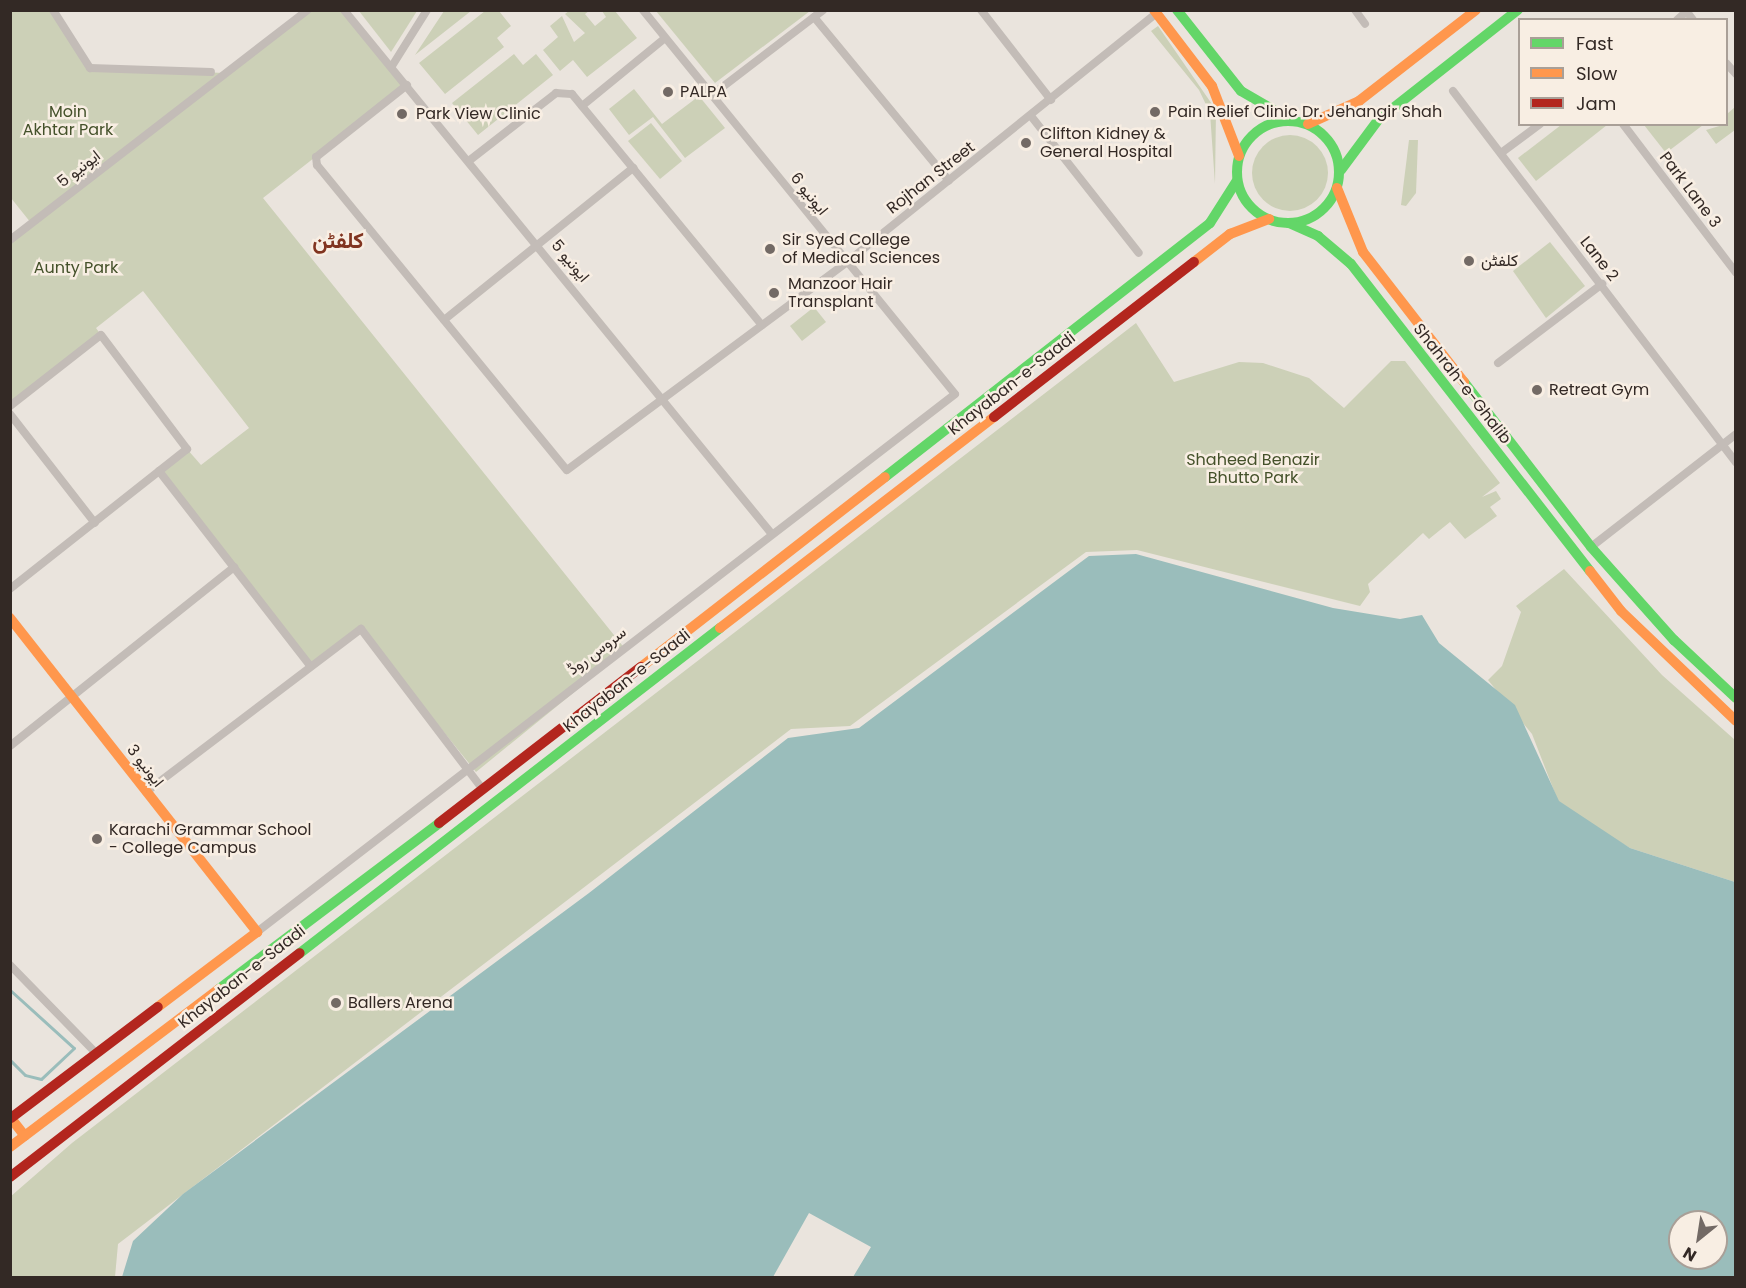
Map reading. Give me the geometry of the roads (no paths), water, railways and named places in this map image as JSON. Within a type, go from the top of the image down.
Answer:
[{"type":"main road","points":[[1177,10],[1241,91],[1293,120],[1308,124],[1336,152],[1341,170]]},
{"type":"main road","points":[[1308,124],[1359,101],[1476,10]]},
{"type":"main road","points":[[1155,12],[1212,86],[1239,156],[1236,182],[1252,208],[1269,219],[1289,223],[1315,216],[1337,188],[1341,170],[1378,120],[1518,10]]},
{"type":"main road","points":[[1239,156],[1262,127],[1293,120]]},
{"type":"main road","name":"Khayaban-e-Saadi","points":[[10,1147],[483,790],[1210,223],[1236,182]]},
{"type":"main road","name":"Shahrah-e-Ghalib","points":[[1337,188],[1363,252],[1622,586]]},
{"type":"main road","name":"Khayaban-e-Saadi","points":[[10,1177],[1230,234],[1269,219]]},
{"type":"main road","name":"Shahrah-e-Ghalib","points":[[1289,223],[1318,236],[1351,264],[1608,595]]},
{"type":"main road","points":[[1595,580],[1608,568]]},
{"type":"main road","points":[[1736,698],[1622,586],[1613,585],[1608,595],[1736,721]]},
{"type":"main road","name":"ایونیو 3","points":[[10,618],[257,932]]},
{"type":"main road","points":[[25,1136],[11,1118],[257,932]]},
{"type":"street","points":[[54,10],[90,68],[212,72]]},
{"type":"street","name":"ایونیو 5","points":[[10,240],[308,10]]},
{"type":"street","name":"ایونیو 5","points":[[344,10],[470,160],[771,532]]},
{"type":"street","points":[[392,66],[427,10]]},
{"type":"street","name":"ایونیو 6","points":[[643,10],[955,394]]},
{"type":"street","points":[[712,95],[823,10]]},
{"type":"street","points":[[981,10],[1051,100]]},
{"type":"street","points":[[1355,10],[1365,24]]},
{"type":"street","name":"Rojhan Street","points":[[444,320],[559,466],[576,468],[847,262],[1051,100],[1155,12]]},
{"type":"street","points":[[814,17],[949,181]]},
{"type":"street","points":[[582,106],[665,38]]},
{"type":"street","points":[[407,85],[316,161],[444,320],[633,168]]},
{"type":"street","name":"Lane 2","points":[[1453,91],[1736,463]]},
{"type":"street","points":[[470,160],[556,93],[572,94],[762,325]]},
{"type":"street","points":[[1031,116],[1139,253]]},
{"type":"street","points":[[1501,153],[1537,126]]},
{"type":"street","name":"Park Lane 3","points":[[1625,126],[1736,273]]},
{"type":"street","points":[[1498,363],[1602,284]]},
{"type":"street","points":[[10,406],[101,335],[187,449],[10,589]]},
{"type":"street","name":"سروس روڈ","points":[[257,932],[771,532],[955,394]]},
{"type":"street","points":[[10,414],[95,523]]},
{"type":"street","points":[[1591,547],[1736,434]]},
{"type":"street","points":[[159,471],[310,666]]},
{"type":"street","points":[[10,746],[234,567]]},
{"type":"street","points":[[147,792],[361,629],[483,790]]},
{"type":"street","points":[[10,966],[96,1053]]},
{"type":"water","points":[[1136,554],[1333,608],[1400,619],[1422,615],[1439,643],[1515,705],[1559,801],[1630,848],[1735,882],[1735,1277],[853,1277],[871,1247],[809,1213],[773,1277],[122,1277],[133,1241],[183,1194],[589,893],[788,738],[859,728],[1089,556]]},
{"type":"waterway","points":[[10,990],[74,1048],[41,1079],[25,1075],[10,1060]]},
{"type":"place","name":"PALPA","points":[[668,92]]},
{"type":"place","name":"Pain Relief Clinic Dr. Jehangir Shah","points":[[1155,112]]},
{"type":"place","name":"Park View Clinic","points":[[402,114]]},
{"type":"place","name":"Clifton Kidney & General Hospital","points":[[1026,143]]},
{"type":"place","name":"Sir Syed College of Medical Sciences","points":[[770,249]]},
{"type":"place","name":"کلفٹن","points":[[1469,261]]},
{"type":"place","name":"Manzoor Hair Transplant","points":[[774,293]]},
{"type":"place","name":"Retreat Gym","points":[[1537,390]]},
{"type":"place","name":"Karachi Grammar School - College Campus","points":[[97,839]]},
{"type":"place","name":"Ballers Arena","points":[[336,1003]]},
{"type":"district","name":"کلفٹن","points":[[338,241]]},
{"type":"park label","name":"Moin Akhtar Park","points":[[68,121]]},
{"type":"park label","name":"Aunty Park","points":[[76,268]]},
{"type":"park label","name":"Shaheed Benazir Bhutto Park","points":[[1253,469]]}]
